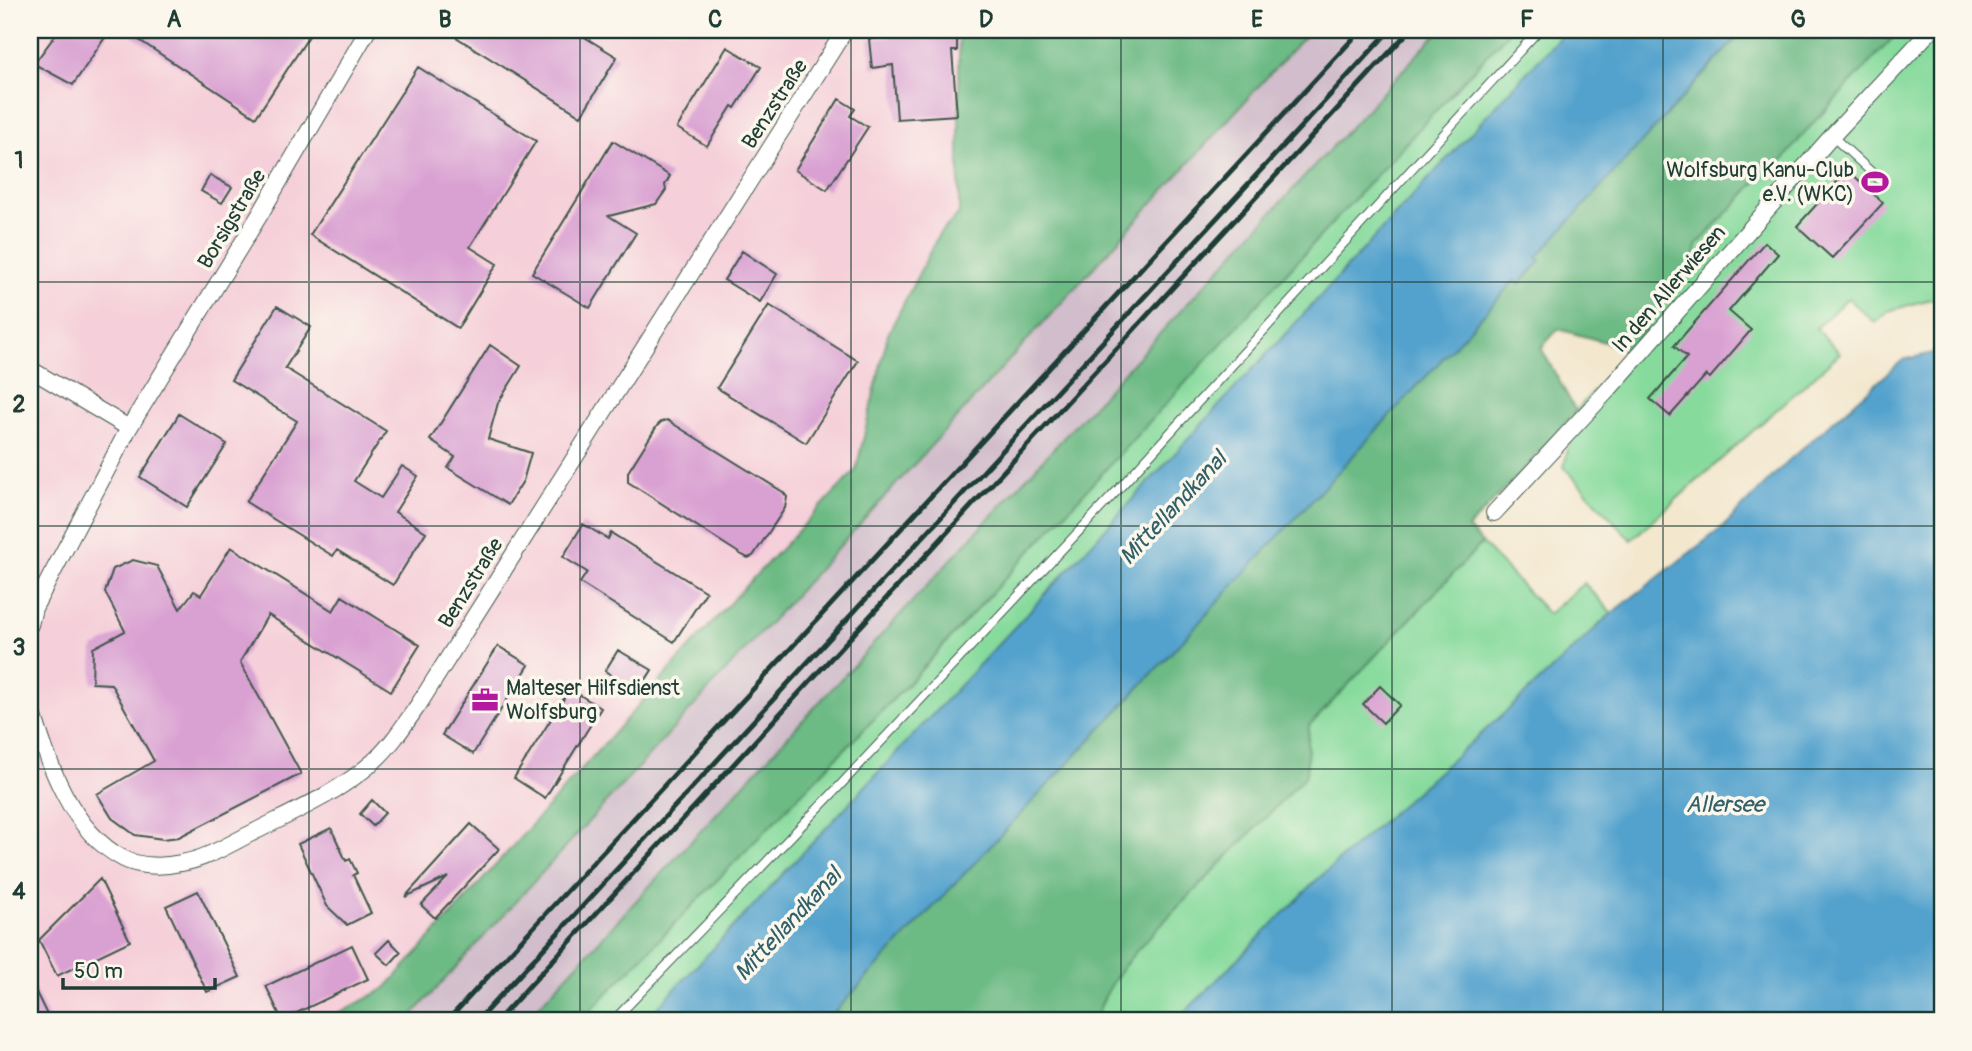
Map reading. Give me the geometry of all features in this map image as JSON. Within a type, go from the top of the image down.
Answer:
[{"type":"street","name":"Borsigstraße","points":[[129,428],[259,216],[368,30]]},
{"type":"street","name":"Benzstraße","points":[[30,704],[42,742],[72,808],[81,821],[98,841],[125,860],[151,866],[182,863],[212,853],[340,788],[373,762],[395,739],[419,705],[845,30]]},
{"type":"street","name":"In den Allerwiesen","points":[[1494,513],[1600,399],[1832,136],[1931,30]]},
{"type":"street","points":[[30,369],[129,428],[34,608],[30,625]]},
{"type":"lane","points":[[613,1021],[840,786],[1114,494],[1539,30]]},
{"type":"lane","points":[[1832,136],[1880,180]]},
{"type":"shaded area","points":[[41,30],[959,30],[959,214],[939,234],[888,334],[856,470],[737,595],[386,988],[325,1021],[30,1021],[30,45]]},
{"type":"shaded area","points":[[1310,30],[1440,30],[525,1021],[407,1021]]},
{"type":"green space","points":[[959,30],[1310,30],[407,1021],[325,1021],[386,988],[737,595],[856,470],[888,334],[939,234],[959,214]]},
{"type":"green space","points":[[1440,30],[1510,30],[907,685],[580,1021],[525,1021]]},
{"type":"green space","points":[[1510,30],[1566,30],[1024,617],[645,1021],[580,1021],[907,685]]},
{"type":"green space","points":[[1744,30],[1900,30],[1805,132],[1785,158],[1755,183],[1698,244],[1692,264],[1630,349],[1558,329],[1541,348],[1576,411],[1468,528],[1482,543],[1309,726],[1306,775],[1140,947],[1112,984],[1096,1021],[826,1021],[1121,707],[1515,280],[1520,284],[1540,262],[1536,258]]},
{"type":"green space","points":[[1900,30],[1942,30],[1942,296],[1888,311],[1875,323],[1848,298],[1816,328],[1840,353],[1631,540],[1564,467],[1576,411],[1630,349],[1692,264],[1698,244],[1755,183],[1785,158],[1805,132]]},
{"type":"green space","points":[[1482,543],[1548,614],[1584,583],[1612,613],[1518,701],[1319,878],[1176,1021],[1096,1021],[1112,984],[1140,947],[1306,775],[1309,726]]},
{"type":"water","name":"Mittellandkanal","points":[[1566,30],[1744,30],[1537,257],[1541,261],[1519,284],[1515,280],[1121,707],[826,1021],[645,1021],[1024,617]]},
{"type":"water","name":"Allersee","points":[[1942,351],[1942,1021],[1176,1021],[1319,878],[1518,701],[1612,613],[1723,527],[1788,461],[1903,360]]},
{"type":"building","points":[[59,30],[110,30],[73,85],[34,64]]},
{"type":"building","points":[[124,30],[313,30],[256,117]]},
{"type":"building","points":[[445,30],[573,30],[617,57],[581,116]]},
{"type":"building","points":[[892,30],[957,30],[957,51],[952,51],[957,115],[897,119],[893,65],[872,68],[869,39],[893,36]]},
{"type":"building","points":[[727,47],[761,67],[707,146],[677,128]]},
{"type":"building","points":[[418,67],[536,141],[470,247],[497,264],[458,328],[310,235]]},
{"type":"building","points":[[839,99],[855,109],[850,116],[868,127],[827,190],[795,170]]},
{"type":"building","points":[[613,141],[670,176],[665,185],[666,190],[656,204],[609,216],[636,233],[590,308],[532,273]]},
{"type":"building","points":[[1848,170],[1883,203],[1832,258],[1797,226]]},
{"type":"building","points":[[210,175],[232,187],[222,203],[201,191]]},
{"type":"building","points":[[1765,242],[1778,254],[1729,311],[1751,330],[1710,378],[1706,375],[1670,416],[1650,399],[1687,357],[1674,346]]},
{"type":"building","points":[[742,251],[777,274],[760,302],[724,280]]},
{"type":"building","points":[[769,305],[858,361],[806,443],[717,388]]},
{"type":"building","points":[[277,306],[311,327],[285,368],[386,431],[354,481],[381,498],[402,466],[418,476],[395,512],[426,532],[393,585],[337,550],[333,556],[246,502],[297,421],[231,380]]},
{"type":"building","points":[[490,345],[521,366],[498,403],[488,439],[531,453],[523,481],[508,505],[448,468],[455,457],[430,440]]},
{"type":"building","points":[[179,414],[227,444],[187,507],[140,477]]},
{"type":"building","points":[[667,420],[787,497],[785,508],[753,556],[748,558],[742,555],[628,482],[628,472],[657,426]]},
{"type":"building","points":[[583,524],[608,539],[611,533],[706,592],[674,642],[580,583],[587,572],[563,557]]},
{"type":"building","points":[[231,547],[333,611],[342,596],[420,645],[391,691],[268,615],[240,662],[301,774],[179,837],[163,839],[135,835],[112,818],[97,794],[154,761],[111,684],[92,683],[93,648],[125,631],[105,592],[113,569],[133,560],[157,566],[180,609],[194,591],[201,595]]},
{"type":"building","name":"Malteser Hilfsdienst Wolfsburg","points":[[498,646],[529,665],[473,754],[442,735]]},
{"type":"building","points":[[618,650],[652,670],[638,692],[605,671]]},
{"type":"building","points":[[1380,686],[1400,705],[1383,723],[1363,704]]},
{"type":"building","points":[[570,689],[601,708],[545,798],[514,778]]},
{"type":"building","points":[[372,800],[385,813],[373,826],[360,814]]},
{"type":"building","points":[[471,824],[499,849],[435,918],[421,905],[448,877],[405,897]]},
{"type":"building","points":[[331,828],[346,861],[350,859],[357,873],[353,875],[371,913],[347,925],[327,906],[298,844]]},
{"type":"building","points":[[100,879],[130,941],[57,976],[39,940]]},
{"type":"building","points":[[198,891],[240,977],[207,992],[166,906]]},
{"type":"building","points":[[389,940],[401,952],[389,965],[376,953]]},
{"type":"building","points":[[352,945],[368,979],[282,1020],[266,986]]},
{"type":"building","points":[[30,980],[50,1021],[30,1021]]},
{"type":"railway","points":[[447,1021],[1361,30]]},
{"type":"railway","points":[[477,1021],[1390,30]]},
{"type":"railway","points":[[497,1021],[1410,30]]},
{"type":"place","name":"Wolfsburg Kanu-Club e.V. (WKC)","points":[[1875,182]]},
{"type":"place","name":"Malteser Hilfsdienst Wolfsburg","points":[[485,700]]}]
